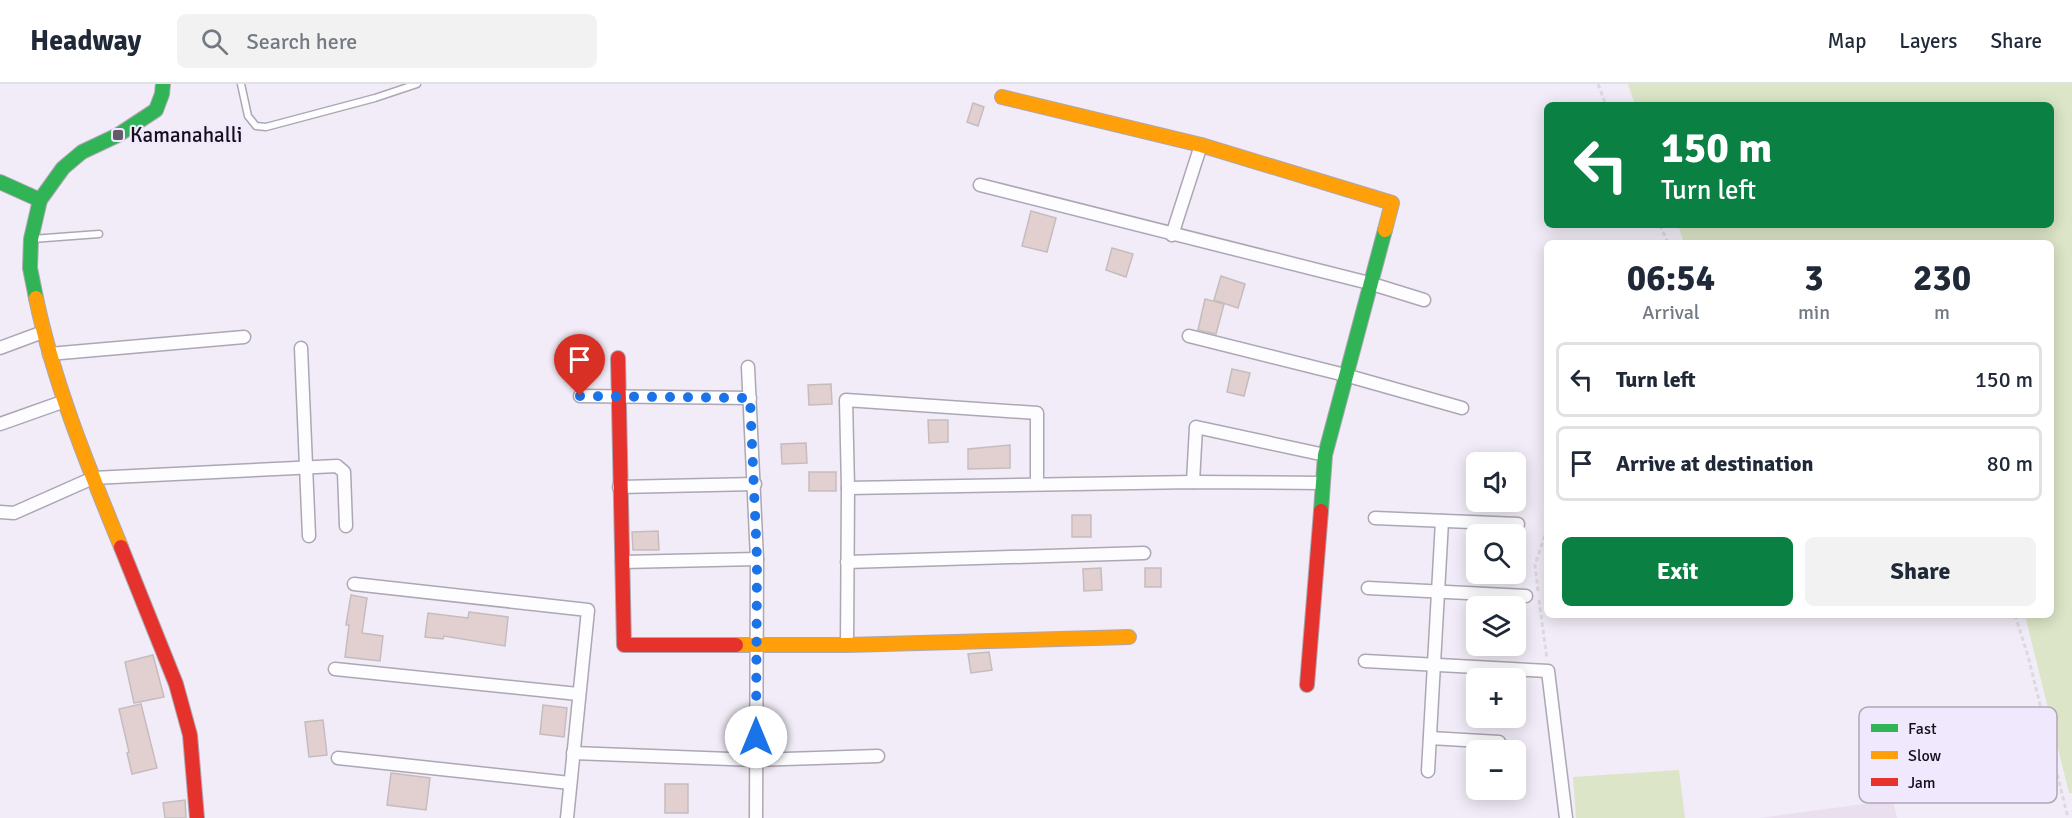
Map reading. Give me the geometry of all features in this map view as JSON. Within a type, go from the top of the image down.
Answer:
[{"type":"street","points":[[163,84],[156,110],[118,135],[82,152],[63,168],[40,200],[31,239],[30,268],[43,332],[65,401],[93,478],[176,684],[190,735],[197,818]]},
{"type":"street","points":[[1002,97],[1201,145],[1392,203],[1325,455],[1307,685]]},
{"type":"street","points":[[1172,235],[1201,145]]},
{"type":"street","points":[[0,182],[40,200]]},
{"type":"street","points":[[980,185],[1369,283],[1424,300]]},
{"type":"street","points":[[0,348],[43,332]]},
{"type":"street","points":[[1189,336],[1345,375],[1462,408]]},
{"type":"street","points":[[49,354],[244,337]]},
{"type":"street","points":[[301,348],[309,536]]},
{"type":"street","points":[[618,358],[624,645],[847,645],[1129,637]]},
{"type":"street","points":[[748,367],[757,559],[756,818]]},
{"type":"street","points":[[580,396],[750,398]]},
{"type":"street","points":[[847,645],[846,400],[1037,414],[1037,484]]},
{"type":"street","points":[[0,424],[65,401]]},
{"type":"street","points":[[1193,482],[1196,427],[1325,455]]},
{"type":"street","points":[[0,512],[14,513],[93,478],[337,466],[344,472],[346,526]]},
{"type":"street","points":[[848,488],[1193,482],[1323,483]]},
{"type":"street","points":[[619,487],[755,484]]},
{"type":"street","points":[[1375,518],[1518,524]]},
{"type":"street","points":[[1428,771],[1442,520]]},
{"type":"street","points":[[847,562],[1144,554]]},
{"type":"street","points":[[622,562],[757,559]]},
{"type":"street","points":[[354,584],[588,610],[567,818]]},
{"type":"street","points":[[1368,588],[1526,596]]},
{"type":"street","points":[[1365,662],[1548,671],[1566,818]]},
{"type":"street","points":[[335,669],[578,693]]},
{"type":"street","points":[[1430,738],[1466,740]]},
{"type":"street","points":[[573,753],[756,760],[878,756]]},
{"type":"street","points":[[338,758],[570,783]]},
{"type":"lane","points":[[241,84],[248,116],[256,126],[266,127],[375,98],[417,84]]},
{"type":"lane","points":[[31,239],[99,234]]},
{"type":"path","points":[[1598,84],[1605,102]]},
{"type":"path","points":[[1544,538],[1535,565],[1548,671]]},
{"type":"path","points":[[2016,618],[2041,707]]},
{"type":"path","points":[[2057,773],[2068,818]]},
{"type":"shaded area","points":[[1871,803],[1894,803],[1897,818],[1760,818]]},
{"type":"green space","points":[[1628,84],[2072,84],[2072,793],[2069,793],[2057,744],[2057,707],[2048,707],[2026,618],[2054,618],[2054,240],[1683,240],[1679,228],[2054,228],[2054,102],[1634,102]]},
{"type":"green space","points":[[1679,770],[1685,818],[1576,818],[1573,777]]},
{"type":"building","points":[[973,103],[984,107],[978,126],[967,122]]},
{"type":"building","points":[[1031,211],[1056,218],[1047,252],[1022,246]]},
{"type":"building","points":[[1112,248],[1133,254],[1126,277],[1106,270]]},
{"type":"building","points":[[1221,276],[1245,284],[1238,308],[1214,300]]},
{"type":"building","points":[[1205,299],[1224,304],[1216,334],[1198,330]]},
{"type":"building","points":[[1232,369],[1250,373],[1244,396],[1227,392]]},
{"type":"building","points":[[831,384],[832,404],[809,405],[808,385]]},
{"type":"building","points":[[928,420],[948,420],[948,442],[929,443]]},
{"type":"building","points":[[806,443],[807,463],[782,464],[781,444]]},
{"type":"building","points":[[1010,445],[1010,468],[968,469],[968,449]]},
{"type":"building","points":[[809,472],[836,472],[836,491],[809,491]]},
{"type":"building","points":[[1072,515],[1091,515],[1091,537],[1072,537]]},
{"type":"building","points":[[658,531],[659,550],[633,550],[632,532]]},
{"type":"building","points":[[1101,568],[1102,590],[1084,591],[1083,569]]},
{"type":"building","points":[[1145,568],[1161,568],[1161,587],[1145,587]]},
{"type":"building","points":[[351,595],[367,598],[362,633],[383,636],[380,661],[345,657],[349,625],[346,625]]},
{"type":"building","points":[[469,612],[508,617],[505,646],[444,636],[443,639],[425,637],[428,613],[468,618]]},
{"type":"building","points":[[989,652],[992,670],[971,673],[968,654]]},
{"type":"building","points":[[153,655],[164,697],[134,703],[125,662]]},
{"type":"building","points":[[141,704],[157,768],[132,774],[119,709]]},
{"type":"building","points":[[543,705],[567,708],[564,737],[540,734]]},
{"type":"building","points":[[323,720],[327,755],[309,757],[305,722]]},
{"type":"building","points":[[391,773],[430,778],[426,810],[387,805]]},
{"type":"building","points":[[665,784],[688,784],[688,813],[665,813]]},
{"type":"building","points":[[185,800],[186,818],[165,818],[163,803]]},
{"type":"traffic: fast","points":[[36,298],[30,268],[31,239],[40,200],[63,168],[82,152],[118,135],[156,110],[163,84]]},
{"type":"traffic: fast","points":[[0,182],[40,200]]},
{"type":"traffic: fast","points":[[1321,511],[1325,455],[1385,230]]},
{"type":"traffic: slow","points":[[1002,97],[1201,145],[1392,203],[1385,230]]},
{"type":"traffic: slow","points":[[36,298],[62,393],[121,547]]},
{"type":"traffic: slow","points":[[736,645],[847,645],[1129,637]]},
{"type":"traffic: jam","points":[[618,358],[624,645],[736,645]]},
{"type":"traffic: jam","points":[[1307,685],[1321,511]]},
{"type":"traffic: jam","points":[[121,547],[176,684],[190,735],[197,818]]},
{"type":"place","name":"Kamanahalli","points":[[118,135]]},
{"type":"route","points":[[580,396],[750,398],[757,559],[756,737]]}]
